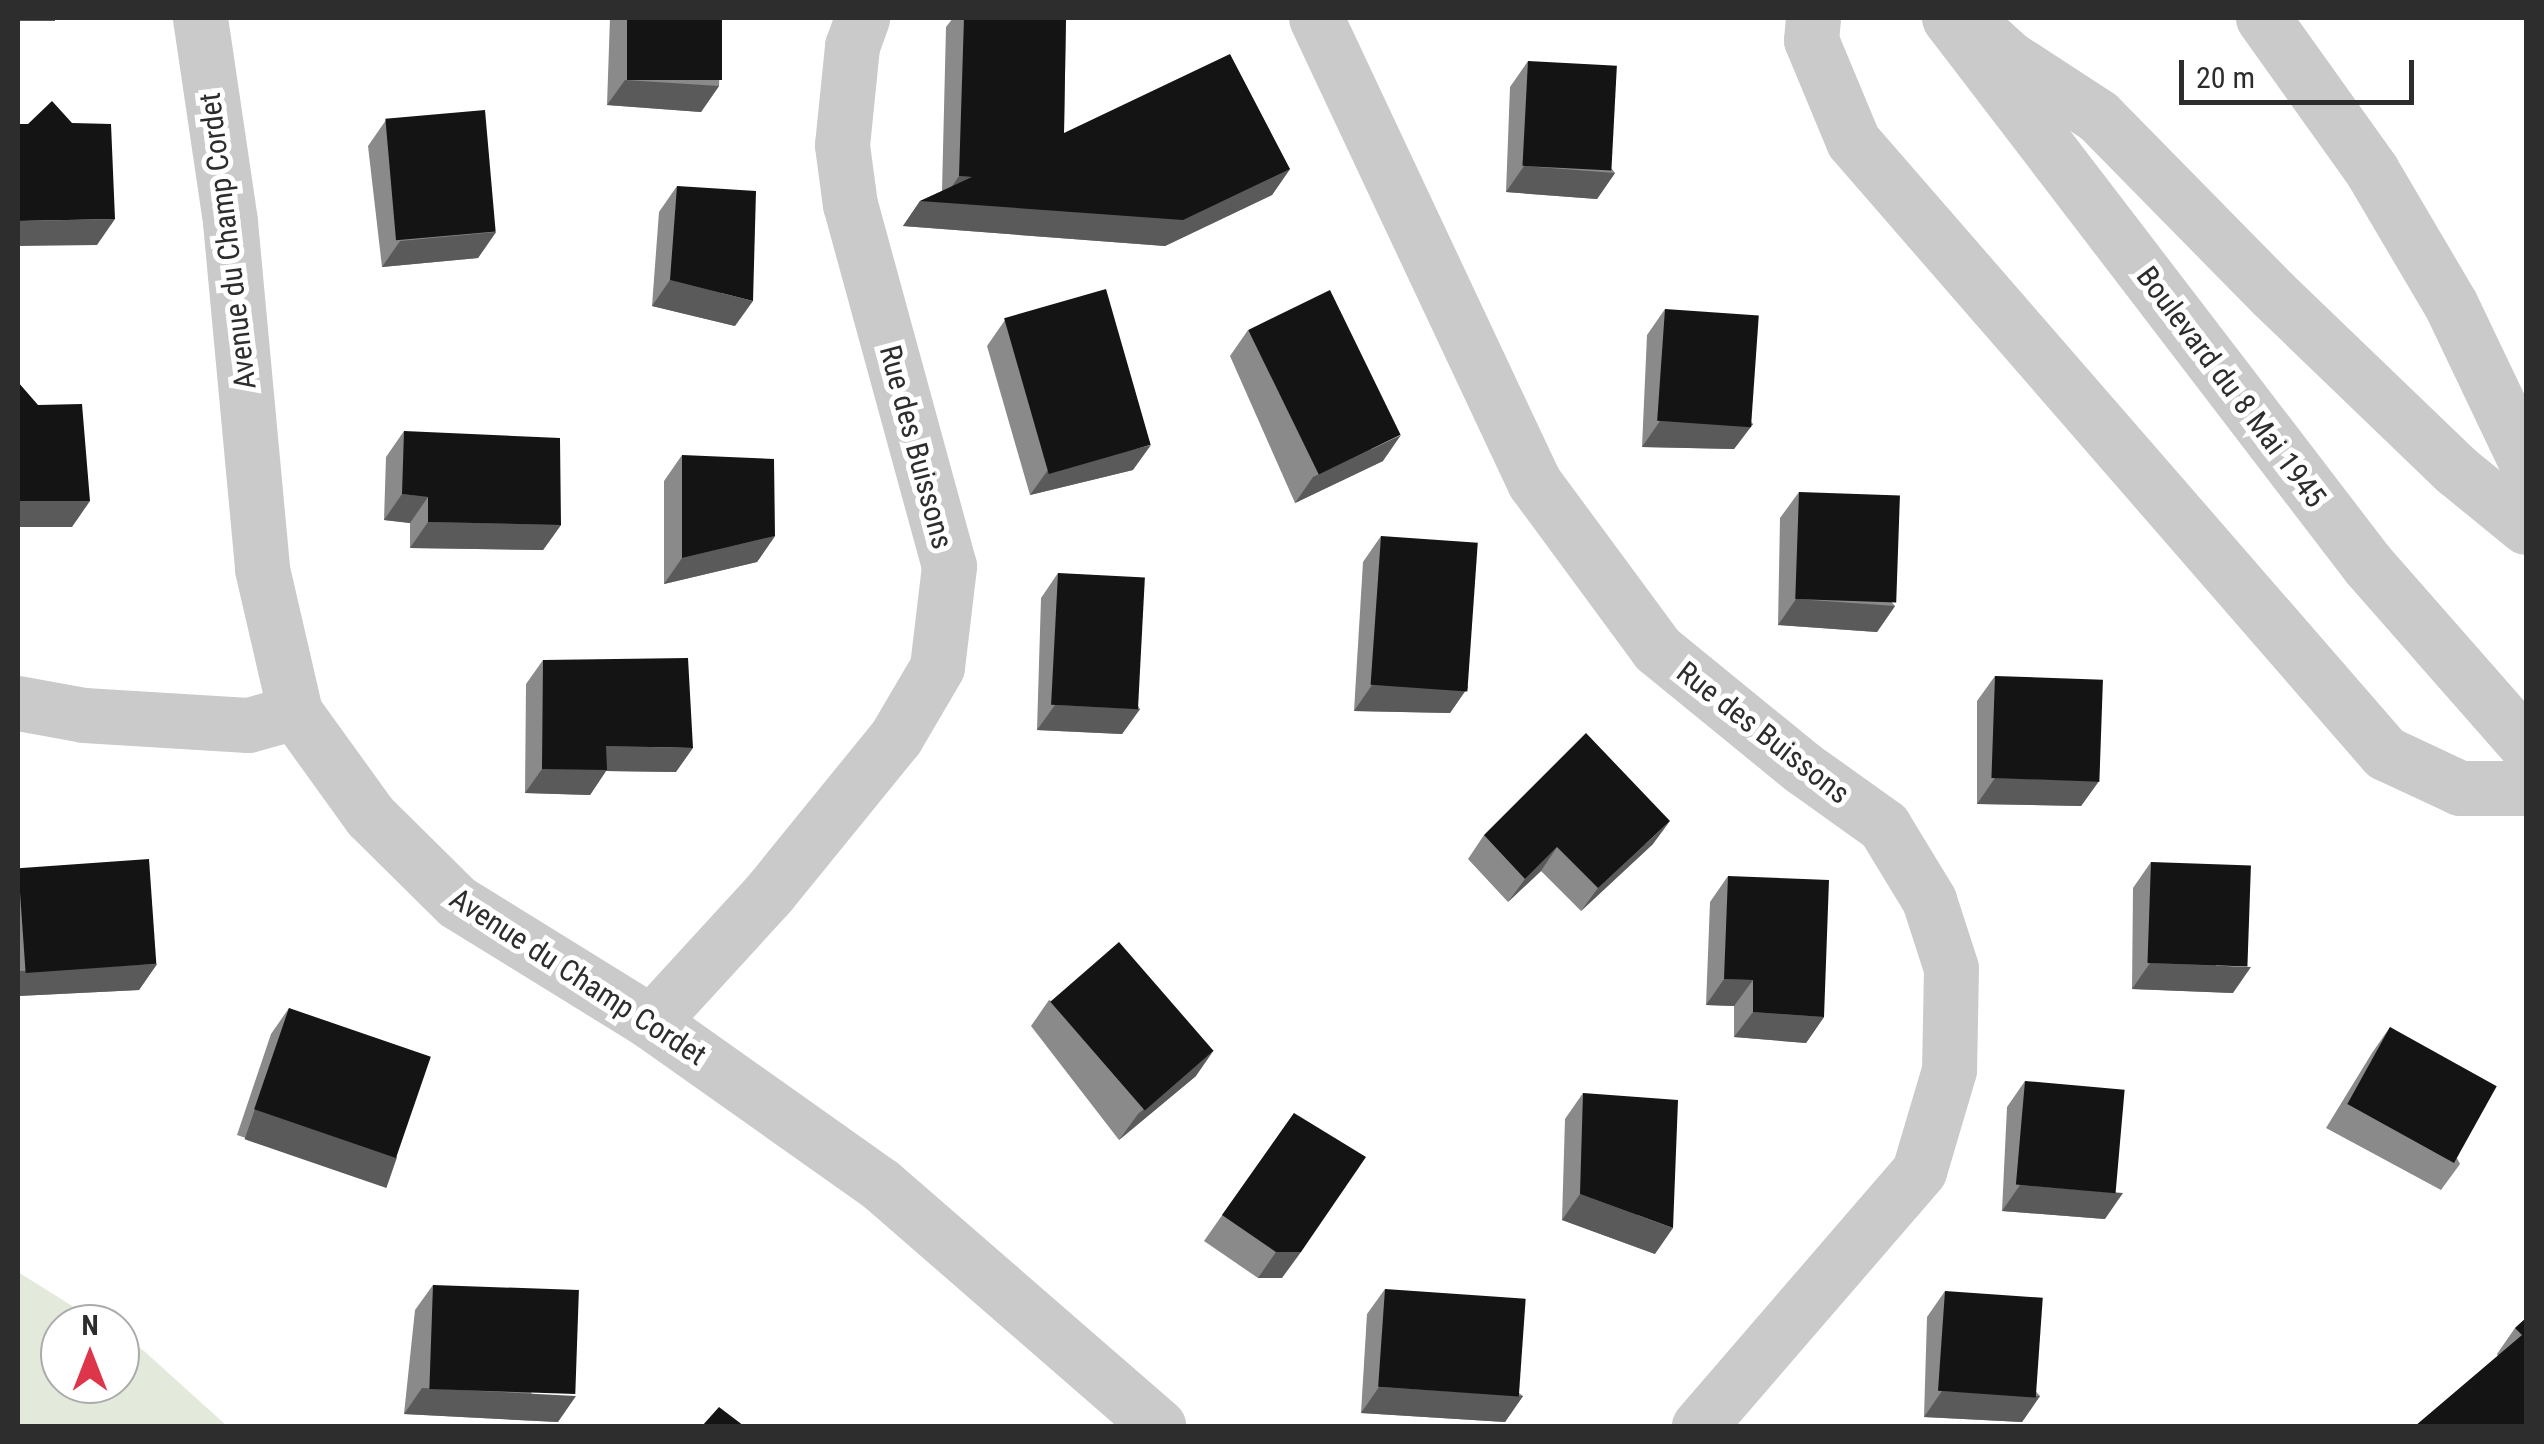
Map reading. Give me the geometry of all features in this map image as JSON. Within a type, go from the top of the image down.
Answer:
[{"type":"street","name":"Avenue du Champ Cordet","points":[[200,18],[230,222],[262,569],[295,712],[370,816],[456,902],[652,1022],[880,1184],[1158,1426]]},
{"type":"street","name":"Rue des Buissons","points":[[652,1022],[770,892],[896,737],[937,667],[949,566],[850,205],[842,145],[852,46],[862,18]]},
{"type":"street","name":"Rue des Buissons","points":[[1316,18],[1534,482],[1657,649],[1803,768],[1884,826],[1929,900],[1951,968],[1949,1070],[1919,1171],[1699,1426]]},
{"type":"street","points":[[1813,18],[1811,40],[1852,141],[2385,752],[2460,788],[2526,788]]},
{"type":"street","name":"Boulevard du 8 Mai 1945","points":[[1949,18],[2368,565],[2526,745]]},
{"type":"street","points":[[1965,18],[2008,58],[2098,116],[2357,376],[2456,470],[2526,527]]},
{"type":"street","points":[[2263,18],[2392,204],[2452,305],[2526,462]]},
{"type":"street","points":[[18,702],[84,714],[248,725],[295,712]]},
{"type":"green space","points":[[18,1272],[69,1304],[40,1304],[40,1404],[140,1404],[140,1348],[227,1426],[18,1426]]},
{"type":"building","points":[[627,18],[722,18],[722,80],[627,80]]},
{"type":"building","points":[[964,18],[1066,18],[1064,133],[1230,54],[1290,169],[1183,220],[920,201],[972,177],[959,176]]},
{"type":"building","points":[[1528,61],[1617,66],[1611,171],[1523,166]]},
{"type":"building","points":[[52,101],[72,123],[111,124],[115,219],[18,221],[18,124],[28,124]]},
{"type":"building","points":[[485,110],[496,232],[396,240],[385,119]]},
{"type":"building","points":[[677,186],[756,191],[753,301],[670,280]]},
{"type":"building","points":[[1106,289],[1151,445],[1049,474],[1004,318]]},
{"type":"building","points":[[1330,290],[1401,435],[1319,475],[1248,330]]},
{"type":"building","points":[[1665,309],[1759,316],[1751,427],[1657,421]]},
{"type":"building","points":[[18,382],[38,405],[82,404],[90,501],[18,501]]},
{"type":"building","points":[[404,431],[560,438],[561,525],[428,522],[428,497],[402,494]]},
{"type":"building","points":[[682,455],[774,459],[775,536],[682,558]]},
{"type":"building","points":[[1799,492],[1900,496],[1896,602],[1795,599]]},
{"type":"building","points":[[1381,536],[1478,543],[1467,691],[1371,685]]},
{"type":"building","points":[[1058,573],[1145,578],[1138,709],[1051,705]]},
{"type":"building","points":[[688,658],[693,748],[606,746],[607,770],[542,769],[543,660]]},
{"type":"building","points":[[1995,676],[2103,680],[2099,782],[1991,778]]},
{"type":"building","points":[[1586,733],[1670,821],[1598,888],[1557,847],[1525,879],[1484,835]]},
{"type":"building","points":[[149,859],[156,964],[26,973],[18,868]]},
{"type":"building","points":[[2151,862],[2251,865],[2247,966],[2147,963]]},
{"type":"building","points":[[1728,876],[1829,880],[1824,1017],[1753,1012],[1753,980],[1724,979]]},
{"type":"building","points":[[1119,942],[1213,1051],[1145,1110],[1050,1002]]},
{"type":"building","points":[[289,1008],[431,1057],[396,1158],[254,1109]]},
{"type":"building","points":[[2390,1027],[2497,1086],[2454,1163],[2347,1104]]},
{"type":"building","points":[[2025,1081],[2125,1090],[2116,1193],[2016,1185]]},
{"type":"building","points":[[1583,1093],[1678,1100],[1673,1228],[1580,1194]]},
{"type":"building","points":[[1294,1113],[1366,1157],[1301,1252],[1276,1252],[1222,1215]]},
{"type":"building","points":[[433,1285],[579,1290],[575,1394],[429,1389]]},
{"type":"building","points":[[1385,1289],[1526,1299],[1519,1397],[1378,1387]]},
{"type":"building","points":[[1945,1291],[2043,1298],[2036,1398],[1938,1391]]},
{"type":"building","points":[[2526,1318],[2526,1426],[2415,1426],[2522,1335],[2515,1328]]},
{"type":"building","points":[[719,1407],[744,1426],[702,1426]]}]
